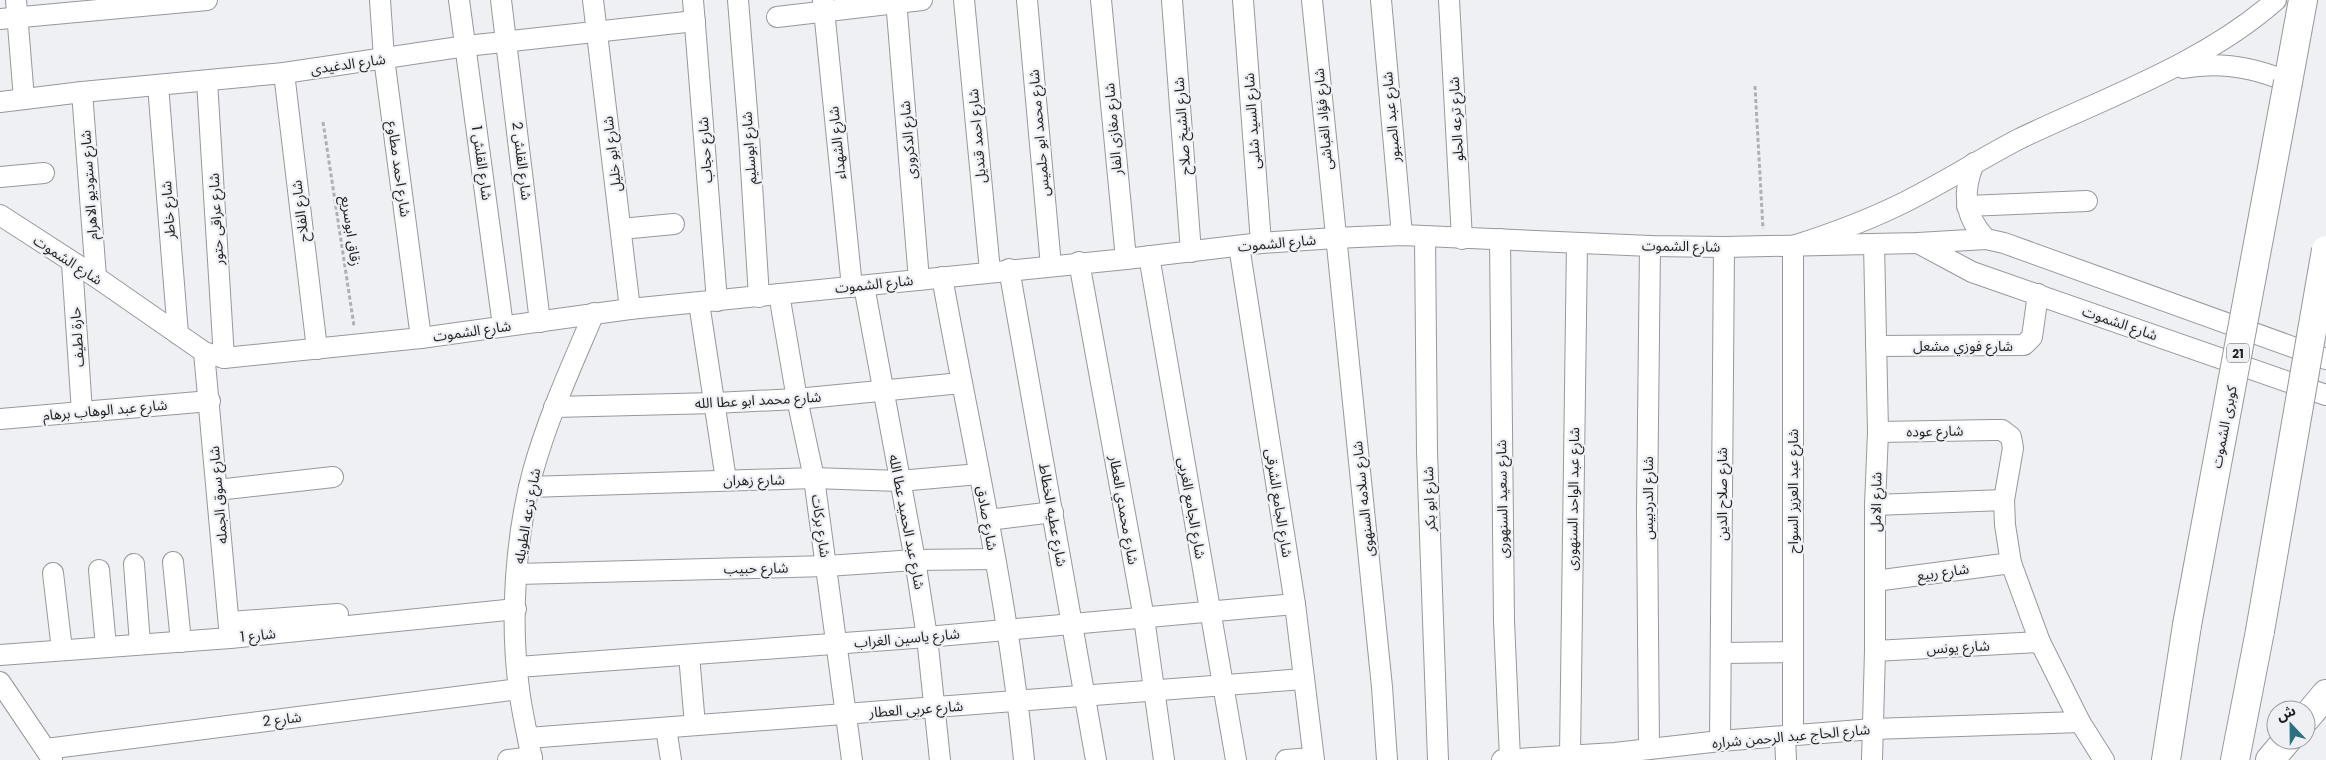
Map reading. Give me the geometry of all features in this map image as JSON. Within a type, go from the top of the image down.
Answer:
[{"type":"highway","name":"21","points":[[2288,82],[2303,0]]},
{"type":"highway","name":"كوبرى الشموت","points":[[2166,760],[2187,625],[2288,82]]},
{"type":"highway","points":[[2235,760],[2260,630],[2326,250]]},
{"type":"highway","points":[[2316,706],[2326,694]]},
{"type":"highway","points":[[2270,760],[2278,750]]},
{"type":"street","points":[[24,99],[11,12],[207,0]]},
{"type":"street","name":"شارع احمد مطاوع","points":[[380,0],[384,58],[421,338]]},
{"type":"street","name":"شارع القلش 1","points":[[459,0],[503,326]]},
{"type":"street","name":"شارع القلش 2","points":[[501,0],[540,322]]},
{"type":"street","name":"شارع ابو خليل","points":[[594,0],[630,309]]},
{"type":"street","name":"شارع حجاب","points":[[693,0],[715,404],[726,480]]},
{"type":"street","name":"شارع ابوسليم","points":[[738,0],[759,296]]},
{"type":"street","points":[[777,17],[824,6],[922,0]]},
{"type":"street","name":"شارع احمد قنديل","points":[[964,0],[999,270]]},
{"type":"street","name":"شارع محمد ابو حلميس","points":[[1027,0],[1051,266]]},
{"type":"street","name":"شارع مغازى الفار","points":[[1101,0],[1126,259]]},
{"type":"street","name":"شارع الشيخ صلاح","points":[[1172,0],[1191,252]]},
{"type":"street","name":"شارع السيد شلبى","points":[[1243,0],[1261,243]]},
{"type":"street","name":"شارع فؤاد الغباشى","points":[[1312,0],[1334,238]]},
{"type":"street","name":"شارع عبد الصبور","points":[[1381,0],[1402,235]]},
{"type":"street","name":"شارع ترعه الحلو","points":[[1449,0],[1462,239]]},
{"type":"street","points":[[2152,76],[2193,57],[2224,39],[2276,0]]},
{"type":"street","name":"شارع الدكرورى","points":[[896,1],[919,280]]},
{"type":"street","name":"شارع الشهداء","points":[[824,6],[858,286]]},
{"type":"street","name":"شارع الدغيدى","points":[[0,102],[82,92],[284,73],[466,46],[695,21]]},
{"type":"street","points":[[2152,76],[2198,65],[2221,64],[2267,73],[2288,82]]},
{"type":"street","name":"شارع الفلاح","points":[[284,73],[317,349]]},
{"type":"street","name":"شارع الشموت","points":[[1793,246],[1868,219],[1940,183],[1974,163],[2152,76]]},
{"type":"street","name":"شارع عراقى حتور","points":[[207,80],[224,358]]},
{"type":"street","name":"شارع خاطر","points":[[158,85],[178,334]]},
{"type":"street","name":"شارع ستوديو الاهرام","points":[[82,92],[96,277]]},
{"type":"street","points":[[1974,163],[1966,184],[1966,206],[1970,218],[1986,239]]},
{"type":"street","points":[[0,177],[44,173]]},
{"type":"street","points":[[1966,206],[2087,201]]},
{"type":"street","name":"شارع الشموت","points":[[0,215],[96,277],[204,352],[224,358],[421,338],[594,313],[999,270],[1126,259],[1261,243],[1402,235],[1462,239],[1724,247],[1918,243],[1986,239],[2004,243],[2326,359]]},
{"type":"street","points":[[621,229],[674,224]]},
{"type":"street","name":"شارع ابو بكر","points":[[1425,237],[1427,451],[1438,760]]},
{"type":"street","name":"شارع سلامه السنهوى","points":[[1334,238],[1360,466],[1382,687],[1387,760]]},
{"type":"street","name":"شارع سعيد السنهورى","points":[[1500,239],[1504,622],[1510,759]]},
{"type":"street","name":"شارع عبد الواحد السنهورى","points":[[1570,755],[1576,243]]},
{"type":"street","name":"شارع الشموت","points":[[1918,243],[1972,272],[2326,395]]},
{"type":"street","name":"شارع الامل","points":[[1872,760],[1875,651],[1875,505],[1878,432],[1874,244]]},
{"type":"street","name":"شارع الجامع الشرقى","points":[[1239,246],[1295,604],[1313,759]]},
{"type":"street","name":"شارع الدردبيس","points":[[1649,749],[1647,511],[1650,246]]},
{"type":"street","name":"شارع عبد العزيز السواح","points":[[1786,760],[1794,652],[1793,246]]},
{"type":"street","name":"شارع صلاح الدين","points":[[1720,741],[1724,247]]},
{"type":"street","name":"شارع الجامع الغربى","points":[[1149,256],[1236,760]]},
{"type":"street","name":"شارع محمدي العطار","points":[[1079,262],[1144,618],[1164,760]]},
{"type":"street","name":"حارة لطيف","points":[[72,263],[82,412]]},
{"type":"street","name":"شارع عطيه الخطاط","points":[[999,270],[1054,512],[1096,760]]},
{"type":"street","name":"شارع صادق","points":[[942,277],[1007,629],[1018,701],[1024,760]]},
{"type":"street","name":"شارع عبد الحميد عطا الله","points":[[858,286],[882,390],[915,560],[927,637],[940,760]]},
{"type":"street","name":"شارع بركات","points":[[779,294],[797,399],[814,478],[852,760]]},
{"type":"street","name":"شارع فوزي مشعل","points":[[1876,346],[2024,345],[2032,337],[2038,294]]},
{"type":"street","name":"شارع ترعه الطويله","points":[[532,759],[519,689],[516,609],[519,547],[529,487],[554,407],[594,313]]},
{"type":"street","name":"شارع سوق الجمله","points":[[204,352],[230,630]]},
{"type":"street","name":"شارع محمد ابو عطا الله","points":[[554,407],[715,404],[797,399],[962,384]]},
{"type":"street","name":"شارع عبد الوهاب برهام","points":[[0,419],[210,401]]},
{"type":"street","name":"شارع عوده","points":[[1878,432],[1993,430],[2007,433],[2013,442],[2004,500]]},
{"type":"street","name":"شارع زهران","points":[[529,487],[814,478],[899,481],[979,474]]},
{"type":"street","points":[[218,490],[333,477]]},
{"type":"street","points":[[1875,505],[2004,500],[2005,525],[2011,562],[2040,642],[2080,722],[2104,760]]},
{"type":"street","points":[[988,520],[1054,512]]},
{"type":"street","name":"شارع حبيب","points":[[517,574],[827,566],[915,560],[994,559]]},
{"type":"street","points":[[173,562],[181,642]]},
{"type":"street","name":"شارع ربيع","points":[[1875,581],[2011,562]]},
{"type":"street","points":[[134,564],[140,644]]},
{"type":"street","points":[[98,570],[106,647]]},
{"type":"street","points":[[53,573],[62,650]]},
{"type":"street","name":"شارع ياسين الغراب","points":[[518,667],[927,637],[1295,604]]},
{"type":"street","name":"شارع 1","points":[[0,655],[181,642],[230,630],[516,609]]},
{"type":"street","points":[[230,630],[338,614]]},
{"type":"street","name":"شارع يونس","points":[[1875,651],[2040,642]]},
{"type":"street","points":[[1722,652],[1794,652]]},
{"type":"street","points":[[689,655],[695,725]]},
{"type":"street","name":"شارع عربى العطار","points":[[528,738],[1304,679]]},
{"type":"street","points":[[0,682],[49,755]]},
{"type":"street","name":"شارع 2","points":[[49,755],[519,689]]},
{"type":"street","name":"شارع الحاج عبد الرحمن شراره","points":[[1502,760],[1544,759],[1570,755],[1616,757],[1649,749],[1698,752],[1720,741],[1873,729],[2080,722]]},
{"type":"street","points":[[666,728],[671,760]]},
{"type":"street","points":[[508,760],[532,759]]},
{"type":"street","points":[[1286,760],[1313,759]]},
{"type":"path","points":[[1755,86],[1764,247]]},
{"type":"path","name":"زقاق ابوسريع","points":[[323,122],[356,345]]}]
